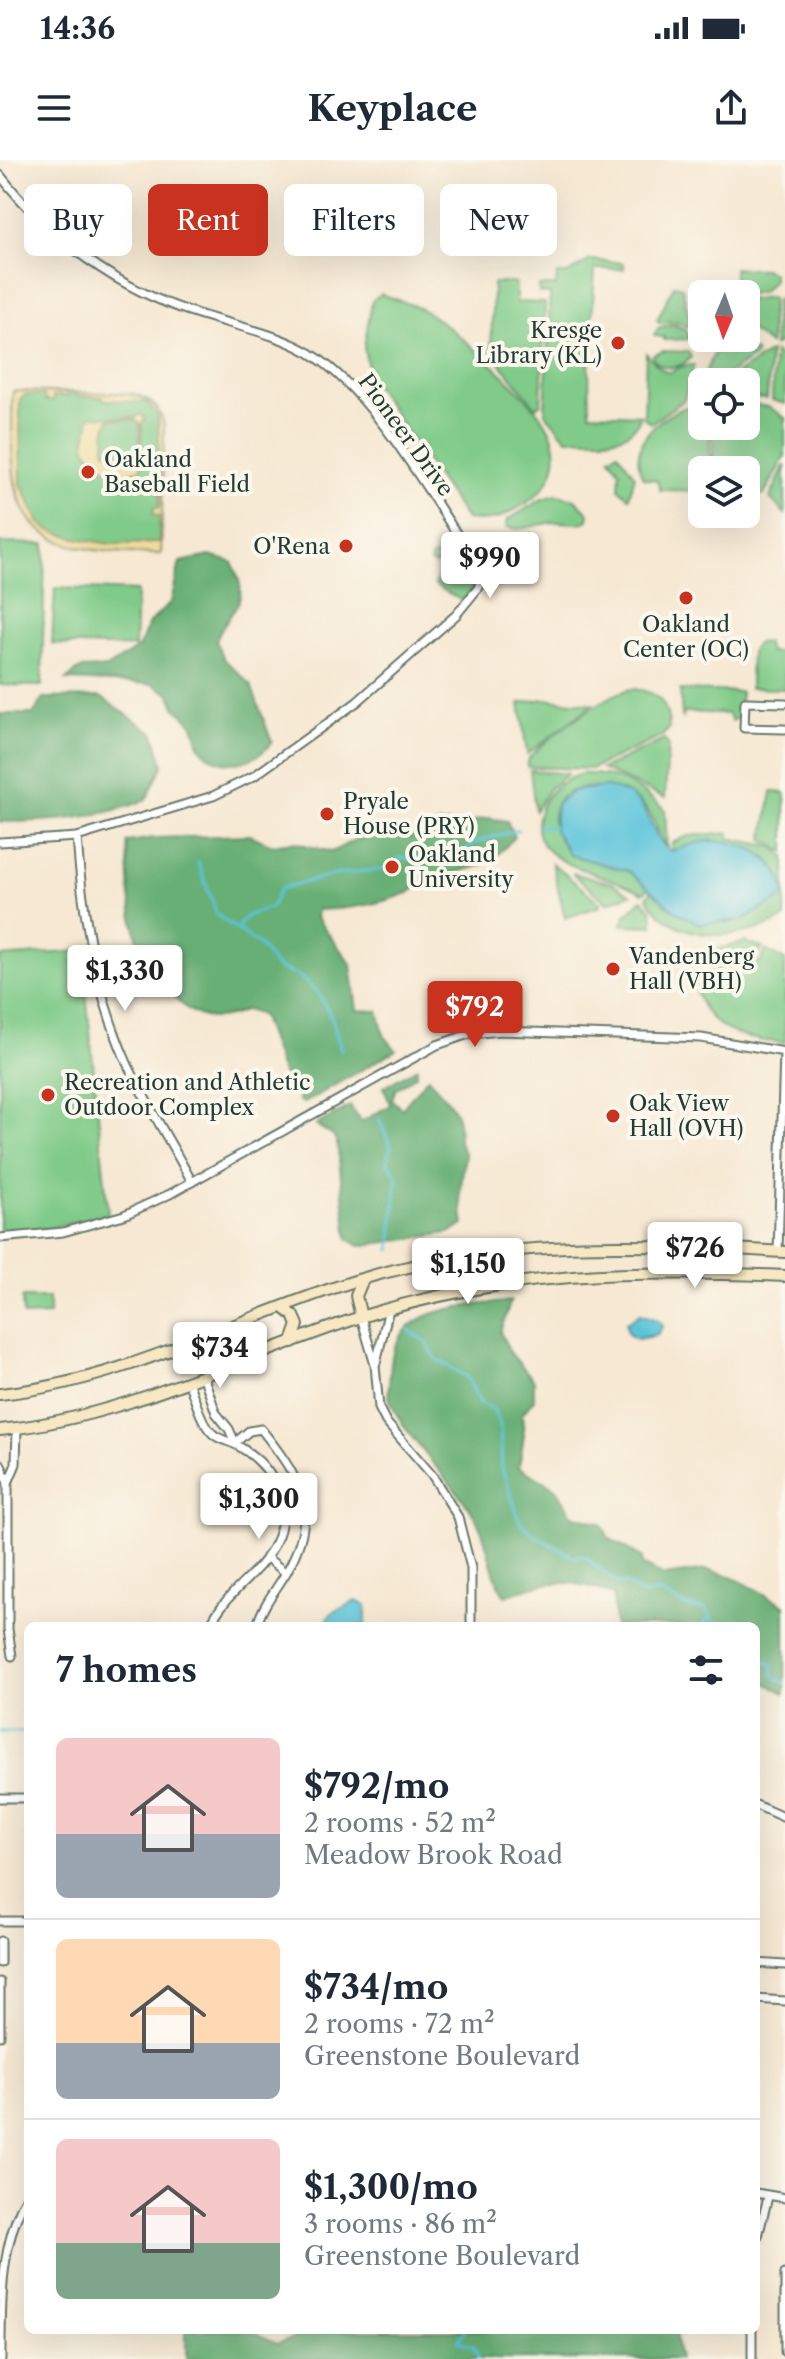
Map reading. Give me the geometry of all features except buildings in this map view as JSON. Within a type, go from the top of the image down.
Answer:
[{"type":"main road","points":[[0,1394],[60,1385],[118,1370],[363,1279],[465,1257],[564,1246],[635,1244],[781,1252]]},
{"type":"main road","points":[[0,1430],[110,1410],[189,1384],[361,1317],[485,1285],[572,1274],[660,1272],[785,1276]]},
{"type":"main road","points":[[361,1317],[356,1296],[363,1279]]},
{"type":"main road","points":[[283,1307],[294,1316],[298,1325],[291,1344]]},
{"type":"street","name":"Pioneer Drive","points":[[0,175],[48,228],[117,279],[174,306],[281,339],[340,375],[369,407],[475,561],[480,574],[476,592],[456,615],[357,702],[274,764],[213,796],[77,837],[0,842]]},
{"type":"street","points":[[785,703],[745,702],[744,724],[744,728],[785,729]]},
{"type":"street","points":[[77,837],[96,964],[112,1026],[140,1089],[192,1182]]},
{"type":"street","points":[[0,1238],[45,1235],[102,1222],[148,1205],[421,1054],[469,1034],[501,1031],[701,1038],[784,1052],[781,1252]]},
{"type":"street","points":[[375,1365],[389,1309]]},
{"type":"street","points":[[361,1317],[375,1365],[379,1408],[386,1422],[432,1475],[458,1517],[471,1568],[471,1622]]},
{"type":"street","points":[[204,1378],[216,1413],[229,1429],[235,1443]]},
{"type":"street","points":[[189,1384],[213,1434],[235,1443],[268,1471],[283,1504],[278,1537],[266,1557],[226,1599],[212,1622]]},
{"type":"street","points":[[204,1418],[216,1413]]},
{"type":"street","points":[[8,1483],[16,1464],[17,1428]]},
{"type":"street","points":[[235,1443],[249,1431],[261,1429],[291,1466],[300,1485],[306,1515],[298,1549],[259,1622]]},
{"type":"street","points":[[0,1463],[8,1483],[8,1629],[12,1656]]},
{"type":"street","points":[[266,1557],[286,1573]]},
{"type":"street","points":[[0,1798],[24,1798]]},
{"type":"street","points":[[760,1807],[785,1818]]},
{"type":"street","points":[[0,1921],[24,1921]]},
{"type":"street","points":[[0,1941],[0,1963]]},
{"type":"street","points":[[760,1963],[785,1965]]},
{"type":"street","points":[[0,1982],[0,2036]]},
{"type":"street","points":[[760,1999],[785,2001]]},
{"type":"street","points":[[760,2194],[785,2198]]},
{"type":"street","points":[[760,2228],[768,2197]]},
{"type":"street","points":[[1,2359],[2,2245],[8,2226],[24,2200]]},
{"type":"street","points":[[785,2274],[785,2352]]},
{"type":"street","points":[[752,2334],[752,2359]]},
{"type":"green space","points":[[590,260],[624,263],[624,269],[595,269],[589,370],[590,413],[641,415],[636,426],[620,437],[567,439],[545,413],[550,294],[539,293],[539,286],[556,286],[557,274],[568,274]]},
{"type":"green space","points":[[734,268],[765,269],[773,273],[773,280],[762,292],[760,280],[734,280]]},
{"type":"green space","points":[[493,283],[516,283],[516,302],[545,303],[541,403],[536,407],[491,352]]},
{"type":"green space","points":[[674,285],[682,287],[688,326],[675,321],[660,323],[657,320]]},
{"type":"green space","points":[[381,294],[423,310],[455,333],[496,368],[546,423],[555,447],[554,466],[542,490],[528,502],[492,520],[466,519],[370,378],[364,348],[372,301]]},
{"type":"green space","points":[[785,296],[785,339],[774,346],[776,300]]},
{"type":"green space","points":[[760,298],[772,299],[770,345],[760,338]]},
{"type":"green space","points":[[672,324],[685,329],[688,339],[664,340],[664,337],[654,336],[658,328]]},
{"type":"green space","points":[[663,351],[688,352],[691,357],[678,366],[669,367],[655,361],[653,355]]},
{"type":"green space","points":[[715,352],[755,352],[756,355],[737,368],[707,368]]},
{"type":"green space","points":[[770,352],[767,399],[760,399],[760,368],[745,368]]},
{"type":"green space","points":[[774,352],[785,361],[785,404],[772,400]]},
{"type":"green space","points":[[646,353],[668,372],[694,365],[688,368],[684,400],[651,423],[644,418]]},
{"type":"green space","name":"Oakland Baseball Field","points":[[13,391],[134,394],[154,405],[164,426],[161,554],[78,545],[51,537],[32,523],[20,503],[14,475]]},
{"type":"green space","points":[[760,406],[769,407],[785,418],[785,456],[764,495],[760,495],[760,456],[713,456],[713,440],[760,440]]},
{"type":"green space","points":[[688,407],[688,440],[710,440],[710,456],[688,456],[688,491],[660,490],[657,480],[643,478],[639,466],[639,454],[647,434],[675,412]]},
{"type":"green space","points":[[618,452],[635,476],[629,497],[619,489],[620,472],[610,457]]},
{"type":"green space","points":[[785,465],[785,514],[770,498]]},
{"type":"green space","points":[[557,495],[575,499],[589,513],[588,520],[506,527],[508,520],[542,499]]},
{"type":"green space","points":[[0,543],[45,544],[42,686],[0,685]]},
{"type":"green space","points":[[459,553],[475,573],[473,588],[462,601],[435,585],[436,581],[452,576],[452,565],[443,561],[435,565],[430,563],[432,557]]},
{"type":"green space","points":[[210,556],[232,562],[240,588],[238,604],[216,641],[224,659],[251,685],[272,742],[257,756],[238,763],[218,761],[209,756],[199,746],[192,724],[177,709],[170,694],[152,684],[66,680],[80,669],[107,668],[139,647],[149,623],[171,602],[180,562]]},
{"type":"green space","points":[[55,588],[137,591],[135,647],[52,644]]},
{"type":"green space","points":[[766,642],[769,652],[785,652],[785,689],[750,688],[751,652],[757,643]]},
{"type":"green space","points":[[634,689],[656,696],[664,706],[669,729],[661,737],[591,769],[527,767],[529,758],[563,728],[610,698]]},
{"type":"green space","points":[[680,690],[741,692],[738,718],[732,721],[728,714],[685,712],[682,719]]},
{"type":"green space","points":[[101,697],[154,733],[163,765],[146,800],[74,818],[0,822],[0,714],[33,714],[44,698]]},
{"type":"green space","points":[[544,699],[593,704],[527,754],[520,703]]},
{"type":"green space","points":[[664,740],[668,744],[665,798],[602,769]]},
{"type":"green space","points":[[530,770],[567,774],[549,789],[535,811]]},
{"type":"green space","points":[[581,774],[616,778],[647,794],[665,810],[667,848],[647,810],[626,794],[585,788],[561,797],[555,807],[555,830],[570,855],[628,871],[649,888],[643,893],[571,865],[543,844],[537,829],[543,803],[556,787]]},
{"type":"green space","points":[[772,792],[785,793],[785,852],[763,840]]},
{"type":"green space","points":[[488,818],[507,821],[514,837],[485,863],[428,879],[411,892],[385,901],[317,910],[316,917],[351,964],[357,1010],[378,1011],[384,1035],[396,1050],[304,1103],[299,1101],[296,1088],[282,1073],[261,1015],[246,1010],[222,1018],[211,1018],[193,1012],[159,978],[140,947],[132,909],[127,842],[154,838],[250,835],[272,845],[293,842],[332,852],[356,839],[380,835],[410,838],[437,824]]},
{"type":"green space","points":[[730,833],[729,838],[774,847],[785,857],[785,894],[778,874],[768,860],[755,850],[724,843],[671,851],[672,843],[688,836]]},
{"type":"green space","points":[[552,863],[600,903],[600,906],[565,918]]},
{"type":"green space","points":[[572,873],[612,883],[631,894],[607,903]]},
{"type":"green space","points":[[653,889],[667,905],[728,923],[742,920],[785,895],[785,918],[750,932],[730,935],[691,931],[659,913],[647,897]]},
{"type":"green space","points":[[642,899],[652,910],[653,926],[622,925],[625,916]]},
{"type":"green space","points":[[745,942],[763,948],[753,958],[755,962],[760,962],[766,950],[785,960],[785,1043],[754,1039],[728,1030],[716,1023],[700,1001],[692,955]]},
{"type":"green space","name":"Recreation and Athletic Outdoor Complex","points":[[82,951],[108,1214],[50,1228],[0,1232],[0,957]]},
{"type":"green space","points":[[417,1068],[417,1074],[395,1090],[392,1100],[402,1109],[428,1077],[452,1107],[465,1154],[460,1194],[464,1225],[449,1233],[359,1246],[348,1239],[337,1143],[333,1136],[316,1125],[350,1106],[361,1122],[390,1105],[384,1087]]},
{"type":"green space","points":[[22,1298],[49,1298],[49,1315],[23,1316]]},
{"type":"green space","points":[[511,1301],[500,1332],[511,1354],[534,1380],[534,1400],[522,1414],[524,1435],[519,1467],[557,1489],[572,1515],[601,1523],[609,1538],[642,1557],[642,1565],[664,1576],[707,1570],[731,1576],[785,1605],[785,1693],[760,1680],[760,1622],[615,1622],[613,1595],[571,1583],[546,1584],[505,1596],[495,1576],[478,1522],[403,1425],[388,1392],[394,1351],[402,1334],[415,1322],[431,1314]]},
{"type":"green space","points":[[186,2334],[258,2334],[277,2343],[305,2334],[676,2334],[679,2359],[186,2359]]},
{"type":"sand","points":[[13,391],[69,393],[69,396],[53,396],[53,401],[45,401],[44,395],[26,395],[20,399],[21,484],[39,522],[49,530],[110,544],[159,543],[159,516],[153,515],[154,508],[159,508],[160,492],[155,491],[155,485],[160,484],[158,416],[146,402],[104,400],[103,397],[76,396],[76,393],[129,394],[151,404],[164,426],[161,554],[78,547],[52,538],[33,523],[21,502],[14,473]]},
{"type":"sand","points":[[140,414],[145,418],[142,424],[141,469],[123,473],[101,466],[85,445],[90,416],[135,418]],"holes":[[[110,419],[135,420],[140,424],[139,450],[109,453],[105,449],[106,426]]]},
{"type":"water","points":[[607,787],[634,798],[663,844],[671,851],[702,842],[720,841],[747,847],[759,854],[777,872],[784,897],[742,920],[699,924],[678,913],[628,871],[570,855],[554,830],[556,804],[575,790]]},
{"type":"water","points":[[640,1314],[663,1325],[657,1335],[637,1339],[628,1334],[626,1323]]},
{"type":"water","points":[[356,1601],[366,1606],[366,1622],[325,1622],[332,1613]]},
{"type":"waterway","points":[[539,827],[553,826]]},
{"type":"waterway","points":[[238,929],[247,916],[271,907],[281,888],[334,875],[384,869],[400,858],[415,859],[424,853],[461,857],[473,843],[518,830]]},
{"type":"waterway","points":[[198,862],[217,915],[259,945],[276,967],[300,977],[319,994],[333,1021],[341,1050]]},
{"type":"waterway","points":[[379,1119],[391,1147],[387,1161],[397,1176],[391,1250]]},
{"type":"waterway","points":[[409,1330],[426,1342],[436,1359],[467,1377],[480,1403],[493,1409],[500,1426],[502,1468],[520,1522],[533,1534],[575,1558],[584,1556],[617,1583],[629,1585],[642,1594],[658,1592],[688,1607],[706,1609],[713,1622]]},
{"type":"waterway","points":[[706,1622],[711,1616]]},
{"type":"waterway","points":[[760,1657],[772,1664],[773,1676],[785,1683]]},
{"type":"waterway","points":[[0,1732],[24,1732]]},
{"type":"waterway","points":[[463,2334],[458,2341],[474,2347],[478,2359]]},
{"type":"place","name":"Kresge Library (KL)","points":[[618,343]]},
{"type":"place","name":"Oakland Baseball Field","points":[[88,472]]},
{"type":"place","name":"O'Rena","points":[[346,546]]},
{"type":"place","name":"Oakland Center (OC)","points":[[686,598]]},
{"type":"place","name":"Pryale House (PRY)","points":[[327,814]]},
{"type":"place","name":"Oakland University","points":[[392,867]]},
{"type":"place","name":"Vandenberg Hall (VBH)","points":[[613,969]]},
{"type":"place","name":"Recreation and Athletic Outdoor Complex","points":[[48,1095]]},
{"type":"place","name":"Oak View Hall (OVH)","points":[[613,1116]]}]
